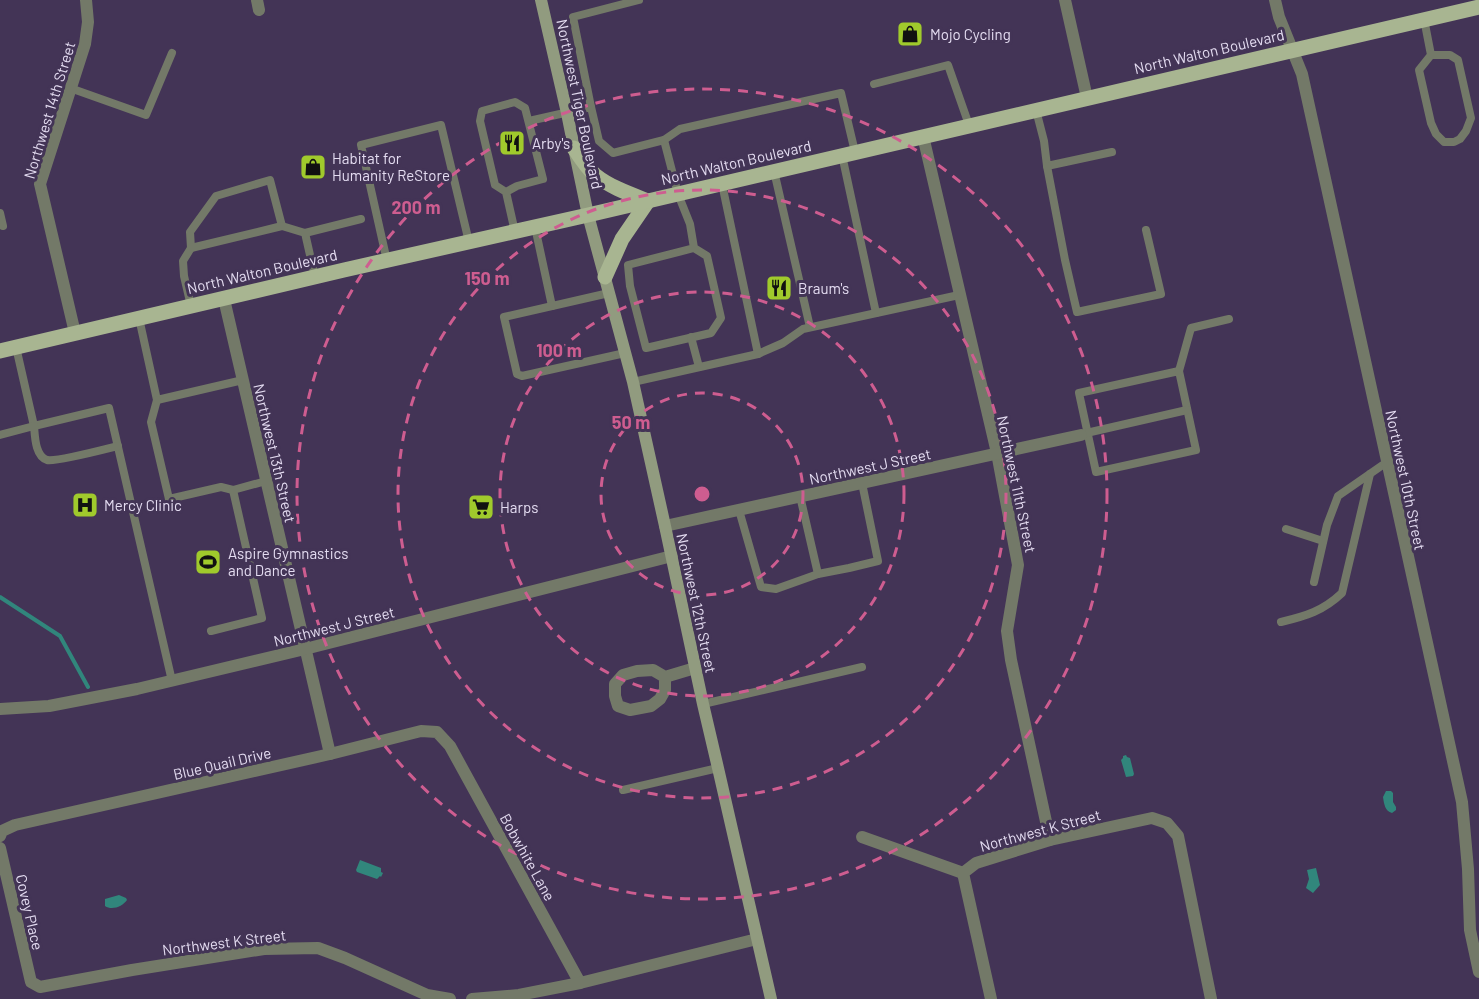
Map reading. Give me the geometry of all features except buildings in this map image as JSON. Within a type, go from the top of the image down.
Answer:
[{"type":"main road","name":"North Walton Boulevard","points":[[0,351],[1424,19],[1455,6],[1479,7]]},
{"type":"main road","points":[[573,148],[594,174],[622,191],[648,201],[622,239],[605,277]]},
{"type":"street","name":"Northwest 14th Street","points":[[75,333],[40,184],[85,44],[88,22],[86,0]]},
{"type":"street","name":"Northwest Tiger Boulevard","points":[[541,0],[588,215]]},
{"type":"street","points":[[1065,0],[1087,98]]},
{"type":"street","name":"Northwest 10th Street","points":[[1275,0],[1278,17],[1302,75],[1462,802],[1473,869],[1470,930],[1479,972]]},
{"type":"street","name":"Northwest 11th Street","points":[[923,136],[997,453],[1018,565],[1007,631],[1011,660],[1050,840]]},
{"type":"street","name":"Northwest 12th Street","points":[[588,215],[633,382],[703,704],[771,999]]},
{"type":"street","name":"Northwest 13th Street","points":[[224,299],[330,754]]},
{"type":"street","name":"Northwest J Street","points":[[665,526],[1084,434]]},
{"type":"street","name":"Northwest J Street","points":[[0,709],[49,706],[172,681],[672,556]]},
{"type":"street","points":[[665,677],[695,668]]},
{"type":"street","name":"Blue Quail Drive","points":[[0,836],[2,831],[15,825],[330,754],[421,731],[437,732],[450,746]]},
{"type":"street","name":"Bobwhite Lane","points":[[450,746],[580,983]]},
{"type":"street","name":"Northwest K Street","points":[[963,873],[976,863],[1050,840],[1152,818],[1167,823],[1178,836],[1211,999]]},
{"type":"street","points":[[862,837],[963,873],[991,999]]},
{"type":"street","name":"Covey Place","points":[[0,848],[31,982]]},
{"type":"street","points":[[472,999],[519,995],[580,983],[757,939]]},
{"type":"street","name":"Northwest K Street","points":[[31,982],[40,987],[264,949],[318,948],[427,995],[450,999]]},
{"type":"lane","points":[[639,0],[573,17],[599,141],[613,153],[664,140],[680,129],[841,93],[876,313]]},
{"type":"lane","points":[[1424,19],[1431,55],[1419,70],[1431,123],[1436,134],[1444,142],[1454,142],[1460,139],[1471,118],[1458,60],[1450,55],[1431,55]]},
{"type":"lane","points":[[70,88],[146,116],[172,53]]},
{"type":"lane","points":[[874,84],[948,65],[969,125]]},
{"type":"lane","points":[[506,192],[517,186],[543,179],[525,108],[515,102],[482,111],[480,121],[495,185],[506,192],[515,232]]},
{"type":"lane","points":[[529,121],[591,107]]},
{"type":"lane","points":[[1036,110],[1077,312],[1161,294],[1146,230]]},
{"type":"lane","points":[[387,261],[361,145],[441,125],[468,242]]},
{"type":"lane","points":[[664,140],[678,194],[690,224],[694,248]]},
{"type":"lane","points":[[1047,166],[1112,152]]},
{"type":"lane","points":[[774,171],[810,327]]},
{"type":"lane","points":[[191,306],[183,261],[190,248],[190,232],[216,196],[270,180],[282,226]]},
{"type":"lane","points":[[722,184],[758,354]]},
{"type":"lane","points":[[0,213],[3,226]]},
{"type":"lane","points":[[190,248],[282,226],[305,233],[361,219]]},
{"type":"lane","points":[[535,227],[552,306]]},
{"type":"lane","points":[[305,233],[315,277]]},
{"type":"lane","points":[[694,248],[707,256],[721,318],[711,333],[646,348],[630,286],[628,265],[694,248]]},
{"type":"lane","points":[[609,293],[504,317],[517,374],[522,376],[625,353]]},
{"type":"lane","points":[[633,382],[758,354],[810,327],[960,295]]},
{"type":"lane","points":[[139,318],[157,400],[151,422],[169,499],[221,486],[233,490],[266,481]]},
{"type":"lane","points":[[1179,370],[1078,393],[1084,434],[1096,472],[1196,450],[1179,370],[1191,328],[1229,319]]},
{"type":"lane","points":[[691,337],[699,367]]},
{"type":"lane","points":[[16,347],[34,426],[35,441],[40,455],[47,460],[57,459],[118,446]]},
{"type":"lane","points":[[157,400],[243,380]]},
{"type":"lane","points":[[0,435],[109,408],[172,681]]},
{"type":"lane","points":[[1084,434],[1187,410]]},
{"type":"lane","points":[[1314,582],[1327,525],[1338,496],[1387,462]]},
{"type":"lane","points":[[1281,622],[1305,616],[1330,605],[1342,593],[1370,474]]},
{"type":"lane","points":[[739,510],[761,587],[776,588],[818,574],[878,561],[861,483]]},
{"type":"lane","points":[[211,631],[262,618],[233,490]]},
{"type":"lane","points":[[801,496],[818,574]]},
{"type":"lane","points":[[1286,529],[1323,541]]},
{"type":"lane","points":[[703,704],[862,667]]},
{"type":"lane","points":[[623,790],[718,768]]},
{"type":"shaded area","points":[[1126,755],[1130,758],[1133,776],[1126,777],[1121,760]]},
{"type":"shaded area","points":[[1386,791],[1393,793],[1396,810],[1392,813],[1384,805],[1383,797]]},
{"type":"shaded area","points":[[360,860],[381,868],[383,873],[381,877],[377,879],[357,872]]},
{"type":"shaded area","points":[[1316,868],[1320,885],[1313,893],[1306,888],[1309,879],[1307,870]]},
{"type":"shaded area","points":[[119,895],[127,900],[123,904],[114,908],[105,906],[105,899]]},
{"type":"waterway","points":[[0,597],[60,636],[88,687]]},
{"type":"place","name":"Mojo Cycling","points":[[910,34]]},
{"type":"place","name":"Arby's","points":[[512,143]]},
{"type":"place","name":"Habitat for Humanity ReStore","points":[[313,167]]},
{"type":"place","name":"Braum's","points":[[779,288]]},
{"type":"place","name":"Mercy Clinic","points":[[85,505]]},
{"type":"place","name":"Harps","points":[[481,507]]},
{"type":"place","name":"Aspire Gymnastics and Dance","points":[[208,562]]}]
